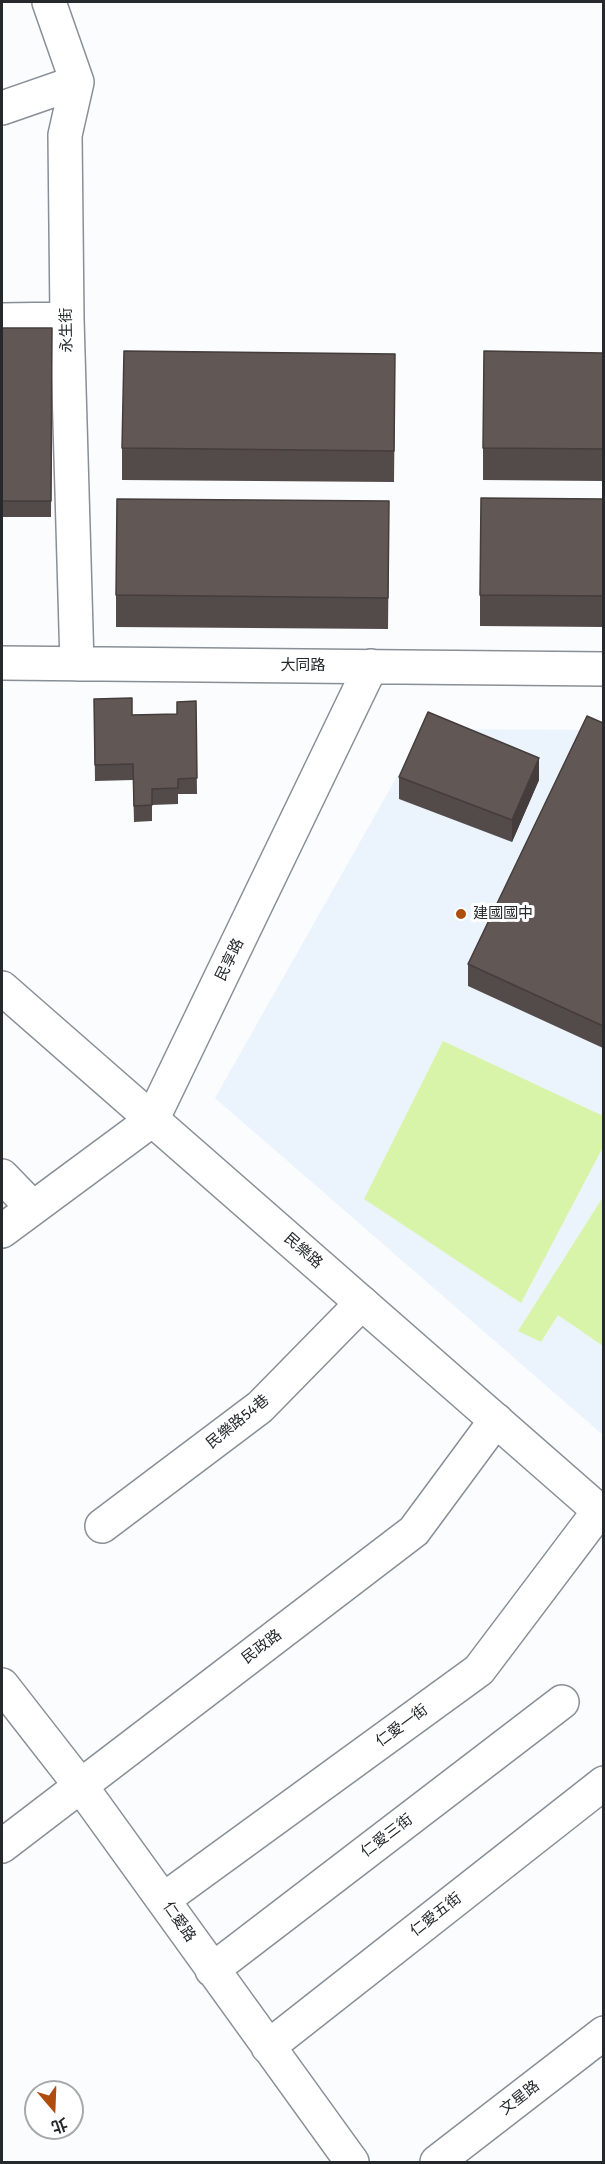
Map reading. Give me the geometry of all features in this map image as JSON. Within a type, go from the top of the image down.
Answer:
[{"type":"street","points":[[2,108],[77,82],[50,2]]},
{"type":"street","name":"永生街","points":[[77,82],[65,135],[67,319],[77,664]]},
{"type":"street","points":[[2,320],[67,319]]},
{"type":"street","name":"大同路","points":[[2,663],[603,669]]},
{"type":"street","name":"民享路","points":[[2,1231],[152,1120],[371,666]]},
{"type":"street","name":"民樂路","points":[[2,988],[601,1513]]},
{"type":"street","points":[[2,1176],[33,1208]]},
{"type":"street","name":"民樂路54巷","points":[[102,1526],[260,1407],[362,1303]]},
{"type":"street","name":"民政路","points":[[2,1846],[414,1532],[496,1420]]},
{"type":"street","name":"仁愛一街","points":[[163,1900],[479,1670],[601,1513]]},
{"type":"street","name":"仁愛路","points":[[2,1685],[80,1785],[352,2163]]},
{"type":"street","name":"仁愛三街","points":[[212,1970],[562,1702]]},
{"type":"street","name":"仁愛五街","points":[[268,2047],[603,1783]]},
{"type":"street","name":"文星路","points":[[437,2163],[603,2033]]},
{"type":"shaded area","name":"建國國中","points":[[424,729],[603,730],[603,1435],[215,1098]]},
{"type":"green space","points":[[443,1041],[603,1116],[603,1147],[521,1303],[364,1199]]},
{"type":"green space","points":[[603,1197],[603,1346],[558,1315],[541,1342],[518,1331]]},
{"type":"building","points":[[2,328],[52,328],[51,501],[2,501]]},
{"type":"building","points":[[124,351],[395,354],[394,451],[122,448]]},
{"type":"building","points":[[484,351],[603,353],[603,449],[483,448]]},
{"type":"building","points":[[481,498],[603,499],[603,596],[480,595]]},
{"type":"building","points":[[117,499],[389,501],[388,598],[116,595]]},
{"type":"building","points":[[132,698],[132,715],[177,714],[177,702],[196,701],[197,778],[178,779],[178,788],[152,789],[152,805],[134,806],[133,764],[95,765],[94,699]]},
{"type":"building","points":[[428,712],[539,758],[512,820],[399,777]]},
{"type":"building","points":[[587,716],[603,723],[603,1026],[468,964]]},
{"type":"place","name":"建國國中","points":[[461,914]]}]
